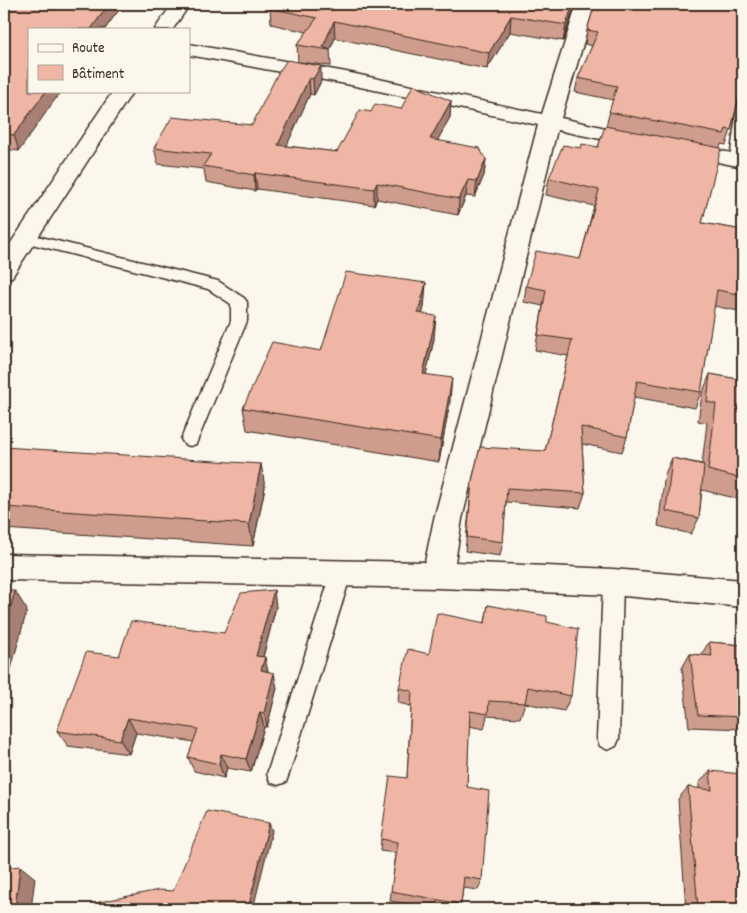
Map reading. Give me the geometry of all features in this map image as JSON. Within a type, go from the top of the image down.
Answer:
[{"type":"street","points":[[165,28],[181,4]]},
{"type":"street","points":[[438,575],[448,520],[549,124],[586,4]]},
{"type":"street","points":[[190,48],[346,78],[549,124],[740,161]]},
{"type":"street","points":[[4,271],[122,92]]},
{"type":"street","points":[[4,567],[438,575],[613,582],[743,594]]},
{"type":"lane","points":[[740,161],[743,107]]},
{"type":"lane","points":[[25,238],[213,285],[239,302],[239,321],[190,438]]},
{"type":"lane","points":[[278,774],[341,574]]},
{"type":"lane","points":[[608,739],[613,582]]},
{"type":"building","points":[[4,4],[109,4],[92,28],[28,28],[28,92],[45,92],[14,135],[4,134]]},
{"type":"building","points":[[272,4],[573,4],[566,25],[511,16],[489,53],[334,21],[323,47],[330,50],[297,45],[317,18],[270,8]]},
{"type":"building","points":[[595,4],[743,4],[743,90],[740,92],[731,130],[726,129],[724,134],[609,112],[617,86],[578,78],[598,32],[587,30]]},
{"type":"building","points":[[287,60],[321,66],[313,79],[309,78],[278,145],[337,152],[360,110],[371,112],[375,104],[401,109],[413,85],[451,101],[430,139],[479,148],[486,159],[477,181],[468,180],[459,199],[377,183],[374,189],[255,173],[254,175],[203,166],[211,154],[154,148],[172,117],[252,125],[278,73]]},
{"type":"building","points":[[605,126],[721,148],[702,223],[743,230],[743,295],[717,290],[701,392],[637,381],[627,437],[581,427],[585,493],[507,488],[503,542],[467,537],[472,481],[480,447],[545,451],[572,340],[538,335],[546,290],[526,286],[536,251],[580,259],[599,190],[549,178],[563,145],[581,148],[582,144],[598,147]]},
{"type":"building","points":[[346,272],[426,283],[418,313],[436,316],[423,374],[452,378],[441,440],[243,408],[272,342],[321,351]]},
{"type":"building","points":[[710,374],[743,380],[743,479],[708,470],[716,404],[707,402]]},
{"type":"building","points":[[4,447],[261,464],[249,524],[4,507]]},
{"type":"building","points":[[672,458],[704,465],[699,518],[666,511]]},
{"type":"building","points":[[274,590],[256,656],[265,657],[261,670],[274,673],[264,713],[260,712],[246,759],[221,754],[219,764],[188,757],[198,729],[128,718],[120,740],[57,731],[86,652],[119,656],[131,621],[224,633],[241,593]]},
{"type":"building","points":[[4,591],[15,591],[4,631]]},
{"type":"building","points":[[488,605],[547,616],[547,622],[578,629],[571,696],[528,687],[525,703],[489,701],[488,714],[470,711],[467,787],[489,791],[482,880],[464,877],[461,904],[391,891],[398,842],[381,839],[390,776],[407,778],[412,691],[399,688],[408,649],[429,654],[437,613],[485,623]]},
{"type":"building","points":[[709,642],[743,645],[743,717],[698,715],[690,654],[712,656]]},
{"type":"building","points":[[710,771],[743,774],[743,909],[698,909],[688,787],[712,790]]},
{"type":"building","points":[[207,811],[269,823],[248,909],[99,909],[99,902],[159,890],[173,891]]},
{"type":"building","points":[[20,866],[15,909],[4,909],[4,868]]}]
